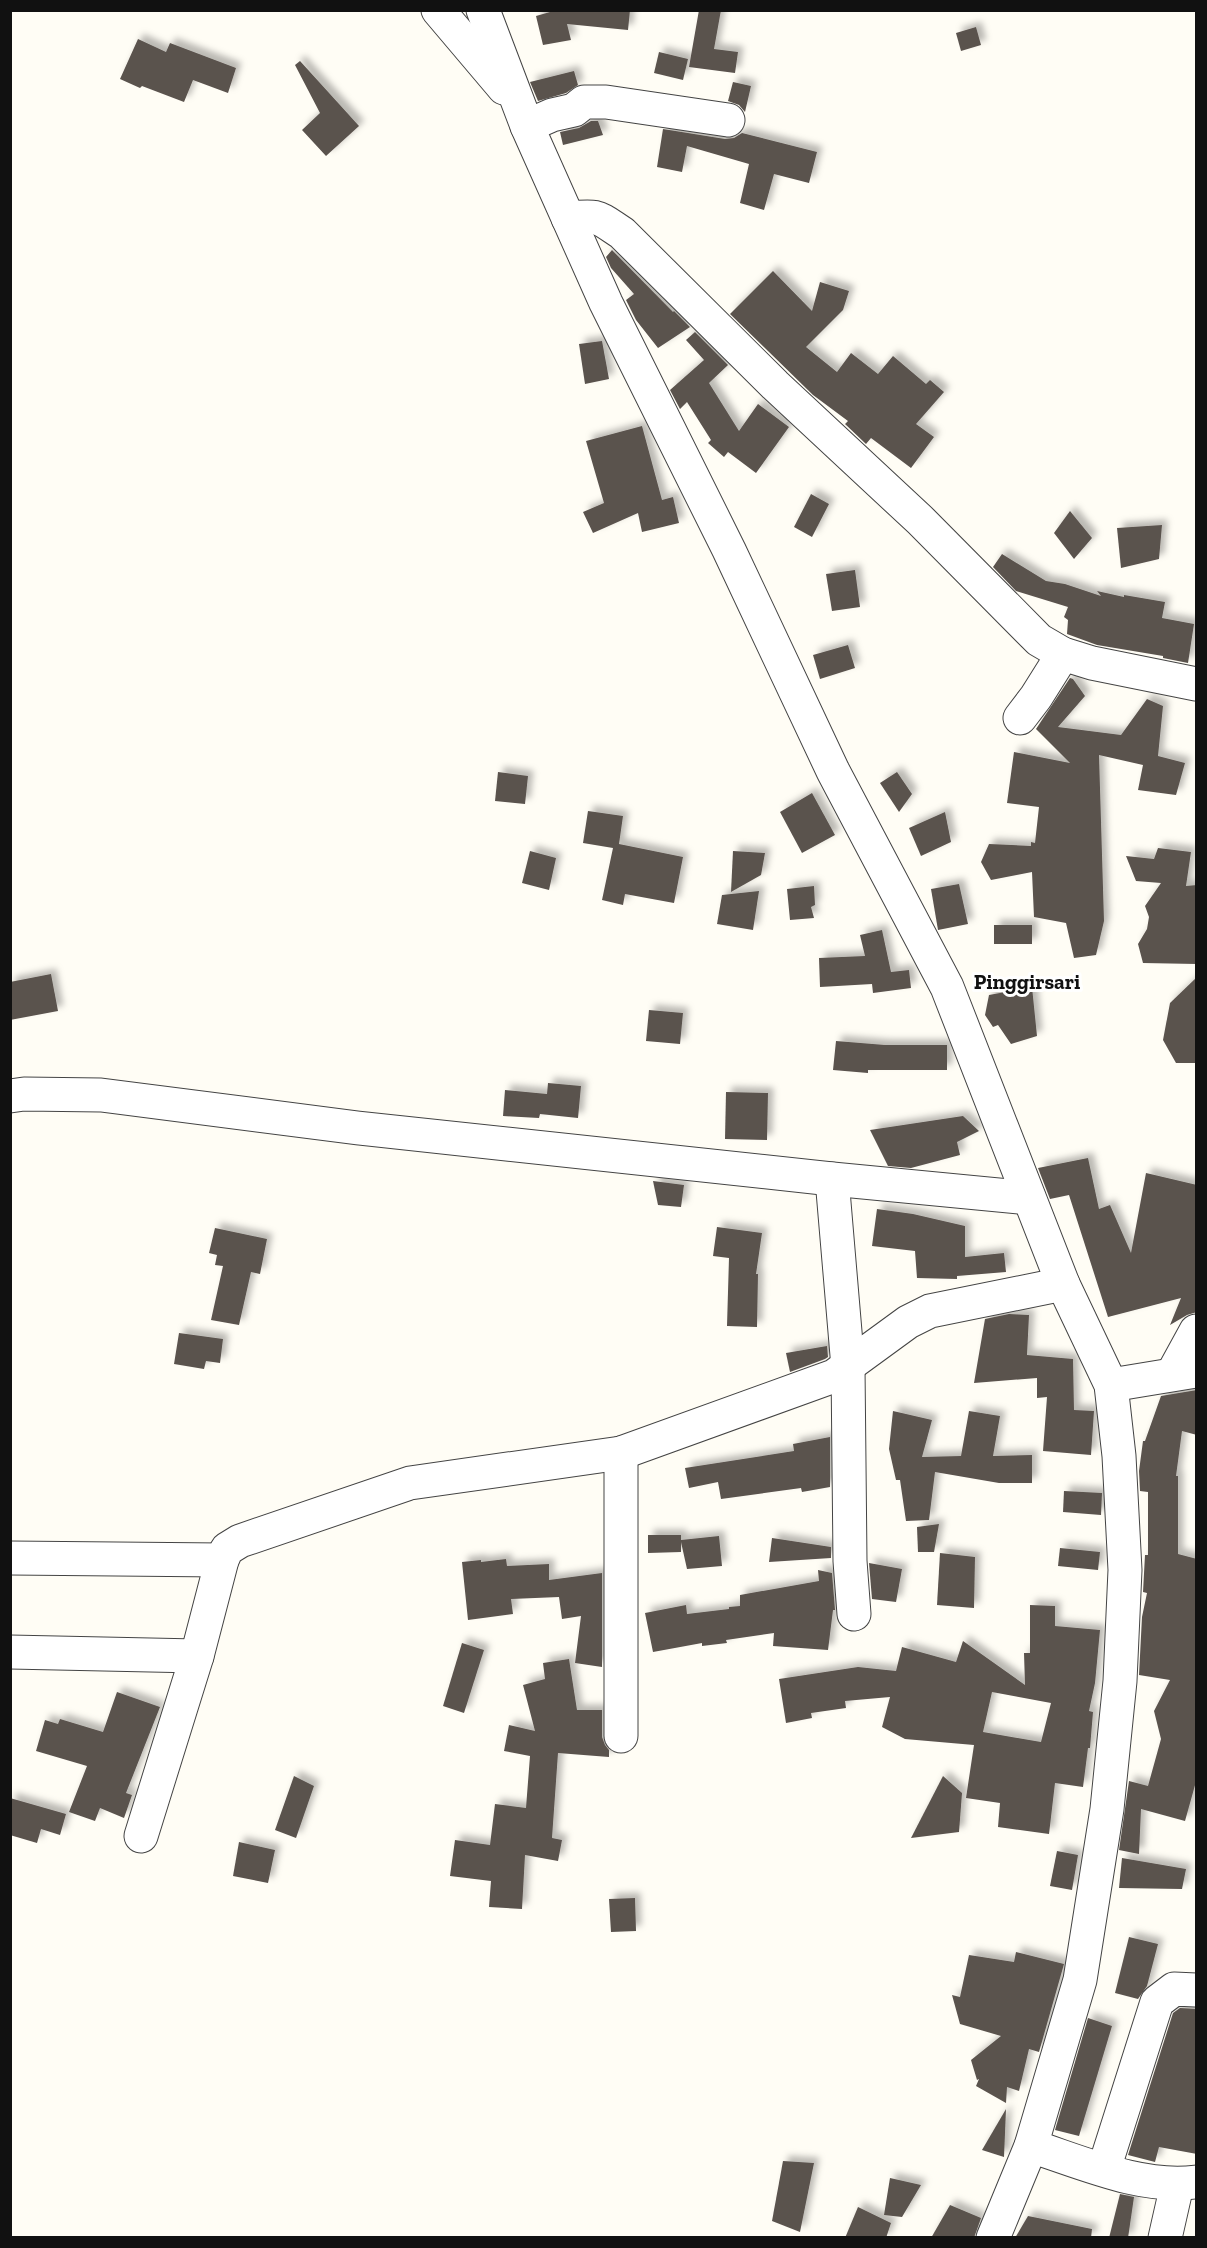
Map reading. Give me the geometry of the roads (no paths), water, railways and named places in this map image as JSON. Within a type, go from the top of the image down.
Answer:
[{"type":"street","points":[[438,10],[525,118]]},
{"type":"street","points":[[483,10],[525,118],[606,303],[729,550],[833,771],[947,987],[1063,1284],[1111,1385],[1119,1456],[1125,1570],[1118,1704],[1107,1809],[1080,1980],[1031,2146],[993,2238]]},
{"type":"street","points":[[525,118],[574,110],[584,102],[606,102],[728,120]]},
{"type":"street","points":[[568,218],[593,216],[601,218],[622,233],[775,385],[920,520],[1039,640],[1063,654],[1092,663],[1197,684]]},
{"type":"street","points":[[1020,718],[1036,698],[1063,654]]},
{"type":"street","points":[[10,1096],[24,1094],[101,1095],[357,1128],[1029,1198]]},
{"type":"street","points":[[831,1179],[848,1367],[850,1561],[854,1614]]},
{"type":"street","points":[[141,1836],[197,1656],[222,1560],[227,1549],[240,1541],[410,1484],[621,1452],[834,1376],[908,1322],[930,1311],[1063,1284]]},
{"type":"street","points":[[1111,1385],[1185,1372],[1197,1331]]},
{"type":"street","points":[[621,1452],[621,1736]]},
{"type":"street","points":[[10,1558],[222,1560]]},
{"type":"street","points":[[10,1652],[197,1656]]},
{"type":"street","points":[[1104,2169],[1157,2002],[1174,1989],[1197,1990]]},
{"type":"street","points":[[1031,2146],[1160,2184],[1187,2183],[1165,2238]]},
{"type":"district","name":"Pinggirsari","points":[[1027,981]]}]
